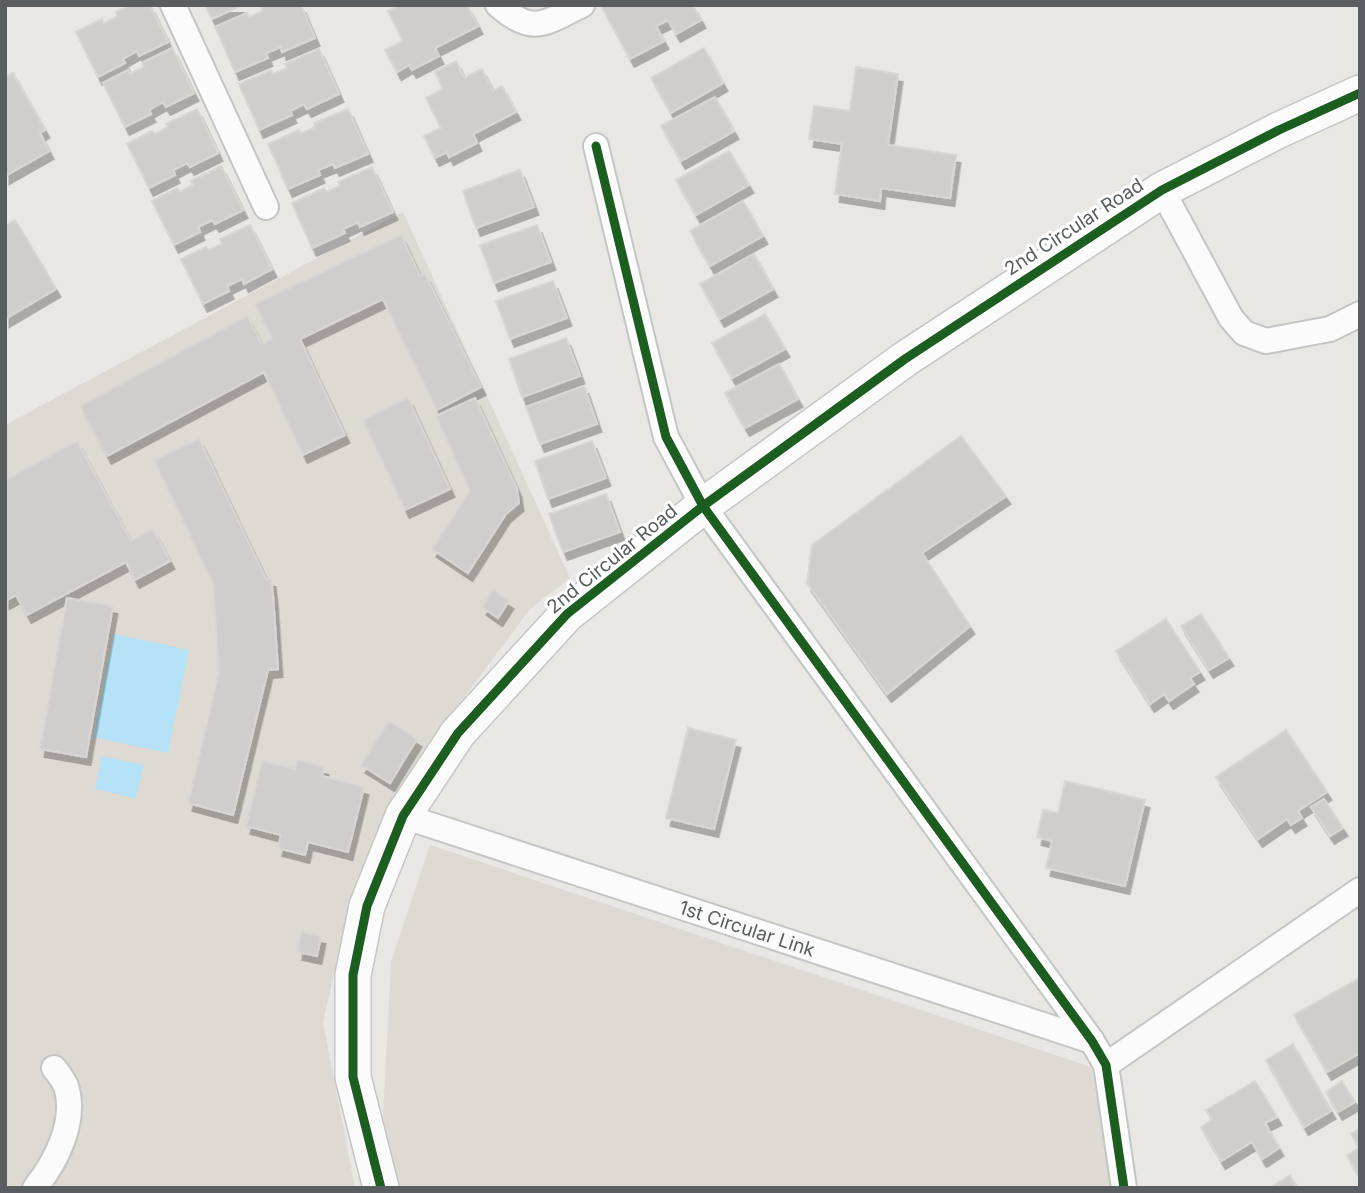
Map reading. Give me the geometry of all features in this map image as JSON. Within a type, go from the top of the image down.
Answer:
[{"type":"street","points":[[173,5],[266,207]]},
{"type":"street","points":[[498,5],[519,20],[544,24],[582,5]]},
{"type":"street","name":"2nd Circular Road","points":[[381,1188],[354,1077],[354,975],[367,906],[403,816],[458,733],[567,614],[703,506],[905,359],[1162,190],[1279,130],[1360,93]]},
{"type":"street","points":[[596,146],[666,437],[682,471],[703,506],[1092,1041],[1106,1065],[1124,1188]]},
{"type":"street","points":[[1162,190],[1231,318],[1244,332],[1266,341],[1330,329],[1360,314]]},
{"type":"street","name":"1st Circular Link","points":[[403,816],[1092,1041]]},
{"type":"street","points":[[1106,1065],[1360,890]]},
{"type":"street","points":[[35,1188],[48,1172],[60,1149],[66,1124],[69,1100],[65,1084],[54,1068]]},
{"type":"shaded area","points":[[403,212],[570,578],[530,609],[429,744],[353,890],[323,1022],[355,1188],[5,1188],[5,425]]},
{"type":"shaded area","points":[[430,845],[1091,1067],[1114,1188],[398,1188],[382,1137],[391,962]]},
{"type":"water","points":[[114,634],[189,650],[168,753],[93,737]]},
{"type":"water","points":[[102,756],[144,765],[136,798],[95,789]]},
{"type":"building","points":[[130,5],[150,5],[168,42],[139,56],[137,51],[123,59],[125,63],[98,77],[76,32],[102,19],[104,23],[118,16],[116,12]]},
{"type":"building","points":[[205,5],[242,5],[212,19]]},
{"type":"building","points":[[301,5],[315,38],[282,52],[281,47],[266,53],[268,58],[235,72],[215,27],[247,13],[249,17],[263,11],[261,7]]},
{"type":"building","points":[[399,5],[467,5],[478,26],[435,48],[439,56],[412,70],[409,65],[397,72],[385,50],[403,41],[388,11]]},
{"type":"building","points":[[693,5],[701,20],[676,34],[668,20],[656,26],[664,41],[630,59],[602,7]]},
{"type":"building","points":[[172,48],[194,93],[166,107],[163,102],[149,110],[151,114],[125,127],[103,83],[128,70],[130,74],[144,67],[142,63]]},
{"type":"building","points":[[704,48],[723,83],[671,113],[651,78]]},
{"type":"building","points":[[319,49],[339,94],[307,109],[304,104],[290,111],[292,115],[259,130],[239,84],[271,70],[273,74],[287,68],[285,64]]},
{"type":"building","points":[[456,61],[464,78],[482,69],[493,91],[502,86],[516,112],[473,134],[477,143],[449,157],[447,152],[435,158],[424,136],[441,128],[426,98],[443,89],[435,72]]},
{"type":"building","points":[[856,67],[898,74],[888,145],[956,155],[950,198],[881,188],[880,201],[835,194],[842,144],[809,139],[814,106],[850,111]]},
{"type":"building","points":[[13,73],[45,130],[40,133],[49,151],[5,176],[5,77]]},
{"type":"building","points":[[715,97],[734,131],[681,161],[661,126]]},
{"type":"building","points":[[197,109],[218,153],[190,167],[187,163],[173,170],[175,175],[149,188],[127,144],[152,131],[155,134],[168,127],[166,124]]},
{"type":"building","points":[[348,109],[368,154],[335,168],[333,164],[318,170],[320,175],[288,189],[268,144],[299,130],[301,134],[315,127],[314,123]]},
{"type":"building","points":[[729,151],[749,185],[696,215],[676,180]]},
{"type":"building","points":[[221,166],[243,210],[215,224],[212,220],[198,227],[200,232],[174,245],[152,201],[177,188],[180,192],[193,185],[191,181]]},
{"type":"building","points":[[372,167],[393,212],[360,227],[358,222],[343,229],[345,233],[312,248],[292,203],[324,188],[326,192],[340,186],[338,182]]},
{"type":"building","points":[[520,170],[534,207],[476,228],[463,191]]},
{"type":"building","points":[[743,201],[763,236],[710,266],[690,231]]},
{"type":"building","points":[[15,220],[56,289],[5,319],[5,226]]},
{"type":"building","points":[[250,225],[272,269],[244,284],[242,279],[227,286],[229,291],[203,304],[181,259],[206,247],[208,250],[222,244],[220,239]]},
{"type":"building","points":[[537,225],[551,262],[494,283],[480,245]]},
{"type":"building","points":[[401,235],[420,276],[425,274],[481,387],[437,410],[383,299],[300,339],[345,435],[303,455],[264,372],[107,456],[80,406],[247,316],[262,344],[272,339],[255,304]]},
{"type":"building","points":[[754,254],[773,289],[720,319],[700,284]]},
{"type":"building","points":[[553,281],[567,318],[510,339],[496,301]]},
{"type":"building","points":[[765,314],[785,349],[732,378],[712,343]]},
{"type":"building","points":[[566,338],[580,376],[522,397],[509,359]]},
{"type":"building","points":[[779,364],[798,399],[745,428],[725,393]]},
{"type":"building","points":[[584,386],[597,424],[540,444],[526,407]]},
{"type":"building","points":[[408,398],[450,489],[405,510],[363,420]]},
{"type":"building","points":[[475,398],[517,489],[519,503],[506,514],[468,573],[432,549],[470,491],[436,416]]},
{"type":"building","points":[[961,436],[1006,496],[922,553],[970,626],[887,694],[807,583],[812,545]]},
{"type":"building","points":[[199,439],[266,579],[271,579],[273,595],[278,669],[268,670],[233,815],[188,803],[219,673],[213,583],[154,460]]},
{"type":"building","points":[[77,441],[131,541],[153,529],[170,561],[135,580],[126,562],[27,615],[16,595],[5,601],[5,480]]},
{"type":"building","points":[[592,441],[606,478],[548,499],[535,461]]},
{"type":"building","points":[[606,494],[620,532],[563,552],[549,514]]},
{"type":"building","points":[[493,590],[509,601],[498,618],[482,607]]},
{"type":"building","points":[[67,598],[113,606],[86,757],[40,749]]},
{"type":"building","points":[[1201,614],[1229,658],[1209,670],[1181,626]]},
{"type":"building","points":[[1166,619],[1200,672],[1190,678],[1194,684],[1169,701],[1164,694],[1150,704],[1116,651]]},
{"type":"building","points":[[389,721],[417,739],[390,783],[361,765]]},
{"type":"building","points":[[688,728],[736,740],[714,829],[666,818]]},
{"type":"building","points":[[1286,730],[1327,792],[1298,811],[1302,818],[1291,825],[1287,819],[1258,839],[1216,777]]},
{"type":"building","points":[[298,760],[324,767],[322,776],[364,787],[348,852],[308,842],[305,855],[278,848],[281,835],[246,826],[262,761],[295,769]]},
{"type":"building","points":[[1065,781],[1145,800],[1125,886],[1046,868],[1052,841],[1037,837],[1043,810],[1058,813]]},
{"type":"building","points":[[1324,799],[1343,828],[1330,836],[1311,807]]},
{"type":"building","points":[[301,932],[321,936],[317,956],[298,952]]},
{"type":"building","points":[[1358,979],[1360,1053],[1327,1072],[1294,1015]]},
{"type":"building","points":[[1293,1044],[1331,1111],[1304,1127],[1266,1060]]},
{"type":"building","points":[[1255,1081],[1277,1117],[1265,1123],[1279,1148],[1262,1159],[1252,1142],[1221,1161],[1201,1127],[1212,1120],[1206,1110]]},
{"type":"building","points":[[1342,1081],[1355,1102],[1338,1112],[1326,1092]]},
{"type":"building","points":[[1360,1129],[1360,1178],[1347,1155],[1359,1148],[1351,1134]]},
{"type":"building","points":[[1290,1175],[1297,1188],[1270,1188]]},
{"type":"cycle path","points":[[381,1188],[353,1077],[353,975],[367,906],[403,816],[458,733],[567,614],[703,506],[905,359],[1162,190],[1279,130],[1360,93]]},
{"type":"cycle path","points":[[596,146],[666,437],[703,506],[1092,1041],[1106,1065],[1124,1188]]}]
